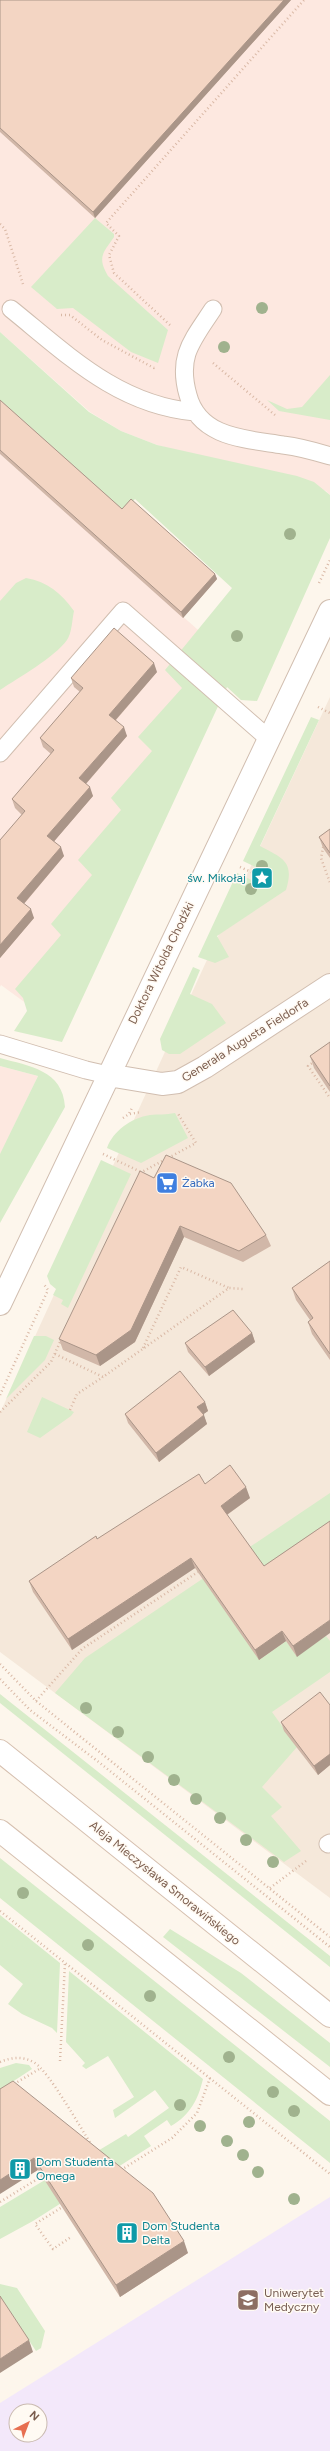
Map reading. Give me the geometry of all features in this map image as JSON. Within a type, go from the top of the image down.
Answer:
[{"type":"street","name":"Doktora Witolda Chodźki","points":[[1,1299],[330,611]]},
{"type":"street","name":"Generała Augusta Fieldorfa","points":[[108,1074],[162,1084],[178,1082],[205,1067],[330,985]]},
{"type":"street","name":"Aleja Mieczysława Smorawińskiego","points":[[0,1751],[330,2016]]},
{"type":"street","points":[[0,1832],[330,2094]]},
{"type":"lane","points":[[11,309],[88,371],[116,389],[144,402],[171,410],[195,412]]},
{"type":"lane","points":[[213,310],[190,343],[184,357],[183,371],[189,399],[195,412],[203,421],[224,434],[303,448],[330,456]]},
{"type":"lane","points":[[0,753],[123,612],[269,739]]},
{"type":"lane","points":[[0,1044],[86,1070],[108,1074]]},
{"type":"path","points":[[270,416],[277,417],[190,343],[114,273],[109,255],[119,236],[106,223],[304,0]]},
{"type":"path","points":[[0,224],[5,229],[23,285]]},
{"type":"path","points":[[58,315],[70,315],[102,340],[154,368],[161,364]]},
{"type":"path","points":[[325,839],[321,858],[330,883]]},
{"type":"path","points":[[240,867],[258,875]]},
{"type":"path","points":[[319,1058],[308,1066],[330,1098]]},
{"type":"path","points":[[137,1179],[141,1172],[196,1143],[174,1107]]},
{"type":"path","points":[[106,1156],[141,1172]]},
{"type":"path","points":[[143,1349],[181,1267],[229,1288],[242,1289]]},
{"type":"path","points":[[70,1410],[78,1394],[229,1288]]},
{"type":"path","points":[[0,1412],[51,1362],[65,1333]]},
{"type":"path","points":[[55,1354],[103,1377]]},
{"type":"path","points":[[36,1701],[82,1649],[198,1572]]},
{"type":"path","points":[[0,1664],[36,1701],[330,1937]]},
{"type":"path","points":[[0,1679],[30,1710],[100,1763],[330,1947]]},
{"type":"path","points":[[270,1888],[329,1843]]},
{"type":"path","points":[[0,1911],[330,2174]]},
{"type":"path","points":[[60,2061],[65,1963]]},
{"type":"path","points":[[0,2062],[13,2058],[26,2059],[41,2068],[91,2145],[85,2149]]},
{"type":"path","points":[[12,2086],[41,2068]]},
{"type":"path","points":[[120,2171],[172,2138],[197,2113],[210,2078]]},
{"type":"path","points":[[0,2202],[46,2174]]},
{"type":"path","points":[[68,2204],[35,2224],[53,2249],[71,2237]]},
{"type":"shaded area","points":[[0,0],[330,0],[330,495],[326,491],[157,445],[121,431],[90,412],[0,332]]},
{"type":"shaded area","points":[[0,454],[224,653],[53,1023],[1,985],[0,987]]},
{"type":"shaded area","points":[[330,697],[330,1898],[0,1652],[0,1413],[206,962]]},
{"type":"shaded area","points":[[0,1066],[38,1076],[0,1155]]},
{"type":"shaded area","name":"Uniwerytet Medyczny","points":[[330,2197],[330,2451],[0,2451],[0,2403]]},
{"type":"green space","points":[[95,218],[114,234],[114,237],[104,251],[102,260],[108,276],[168,330],[158,363],[131,352],[73,308],[57,309],[31,287]]},
{"type":"green space","points":[[0,332],[89,412],[121,431],[157,445],[297,476],[314,482],[330,495],[330,538],[257,701],[241,700],[227,687],[62,1042],[14,1031],[27,1011],[23,998],[15,989],[61,935],[51,924],[92,875],[78,860],[121,810],[111,798],[152,751],[138,737],[182,688],[165,670],[232,588],[135,499],[124,511],[0,400]]},
{"type":"green space","points":[[330,375],[330,420],[279,411],[267,400],[287,409],[302,407]]},
{"type":"green space","points":[[26,578],[47,585],[64,599],[74,611],[71,630],[67,640],[54,653],[36,667],[0,690],[0,601],[16,583]]},
{"type":"green space","points":[[311,717],[319,720],[260,846],[275,854],[288,866],[289,873],[286,890],[217,936],[229,957],[215,963],[198,957],[237,873],[264,886],[270,874],[243,861]]},
{"type":"green space","points":[[193,967],[200,970],[190,994],[212,1004],[226,1023],[180,1054],[169,1054],[162,1050],[160,1039]]},
{"type":"green space","points":[[0,1058],[33,1067],[51,1077],[58,1085],[63,1095],[65,1107],[0,1223],[0,1154],[38,1076],[0,1066]]},
{"type":"green space","points":[[175,1113],[188,1138],[141,1163],[107,1148],[118,1131],[130,1122],[150,1115]]},
{"type":"green space","points":[[101,1160],[131,1174],[68,1308],[61,1304],[63,1300],[53,1295],[56,1289],[50,1284],[47,1276]]},
{"type":"green space","points":[[34,1336],[46,1336],[54,1340],[45,1360],[6,1399]]},
{"type":"green space","points":[[42,1397],[74,1412],[71,1416],[40,1438],[27,1432]]},
{"type":"green space","points":[[330,1493],[330,1534],[259,1660],[286,1641],[297,1656],[326,1636],[330,1641],[330,1672],[272,1712],[297,1747],[262,1787],[282,1807],[271,1816],[301,1851],[284,1862],[55,1693],[85,1658]]},
{"type":"green space","points":[[0,1694],[330,1956],[330,1967],[0,1703]]},
{"type":"green space","points":[[0,1858],[330,2121],[330,2163],[0,1898]]},
{"type":"green space","points":[[0,1915],[60,1963],[57,2033],[52,2028],[22,2014],[8,2004],[23,1984],[0,1965]]},
{"type":"green space","points":[[170,1929],[241,1973],[330,2043],[330,2067],[163,1937]]},
{"type":"green space","points":[[69,1971],[203,2079],[196,2100],[188,2112],[178,2122],[171,2126],[167,2120],[144,2136],[151,2146],[33,2221],[0,2239],[0,2207],[83,2157],[91,2155],[126,2134],[128,2137],[169,2108],[155,2090],[115,2118],[113,2110],[134,2097],[108,2056],[86,2069],[82,2066],[85,2063],[66,2042]]},
{"type":"green space","points":[[16,2063],[29,2065],[32,2069],[0,2090],[0,2068]]},
{"type":"green space","points":[[0,2284],[17,2288],[45,2331],[41,2348],[36,2351],[0,2297]]},
{"type":"building","points":[[0,0],[284,0],[93,212],[0,128]]},
{"type":"building","points":[[0,400],[122,509],[131,499],[215,574],[181,612],[0,450]]},
{"type":"building","points":[[114,628],[154,663],[109,715],[124,727],[79,778],[90,787],[47,836],[61,847],[17,898],[31,909],[0,945],[0,840],[25,811],[12,799],[54,750],[40,738],[83,688],[71,678]]},
{"type":"building","points":[[330,829],[330,853],[319,837]]},
{"type":"building","points":[[330,1042],[330,1086],[310,1056]]},
{"type":"building","points":[[166,1155],[231,1183],[266,1235],[239,1251],[180,1226],[131,1330],[96,1355],[59,1339],[140,1171],[154,1178]]},
{"type":"building","points":[[330,1261],[330,1354],[308,1322],[313,1318],[292,1288]]},
{"type":"building","points":[[233,1310],[252,1333],[205,1367],[185,1343]]},
{"type":"building","points":[[180,1371],[205,1402],[197,1407],[204,1415],[156,1453],[125,1414]]},
{"type":"building","points":[[230,1465],[246,1487],[221,1506],[264,1566],[330,1521],[330,1620],[293,1646],[282,1631],[255,1650],[191,1558],[68,1639],[29,1581],[96,1536],[97,1539],[199,1474],[205,1484]]},
{"type":"building","points":[[320,1692],[330,1705],[330,1754],[314,1766],[281,1722]]},
{"type":"building","points":[[13,2081],[153,2193],[184,2241],[116,2285],[34,2158],[0,2180],[0,2089]]},
{"type":"building","points":[[0,2296],[29,2340],[0,2359]]},
{"type":"place","name":"św. Mikołaj","points":[[262,878]]},
{"type":"place","name":"Żabka","points":[[167,1183]]},
{"type":"place","name":"Dom Studenta Omega","points":[[20,2169]]},
{"type":"place","name":"Dom Studenta Delta","points":[[127,2233]]},
{"type":"place","name":"Uniwerytet Medyczny","points":[[248,2300]]}]
